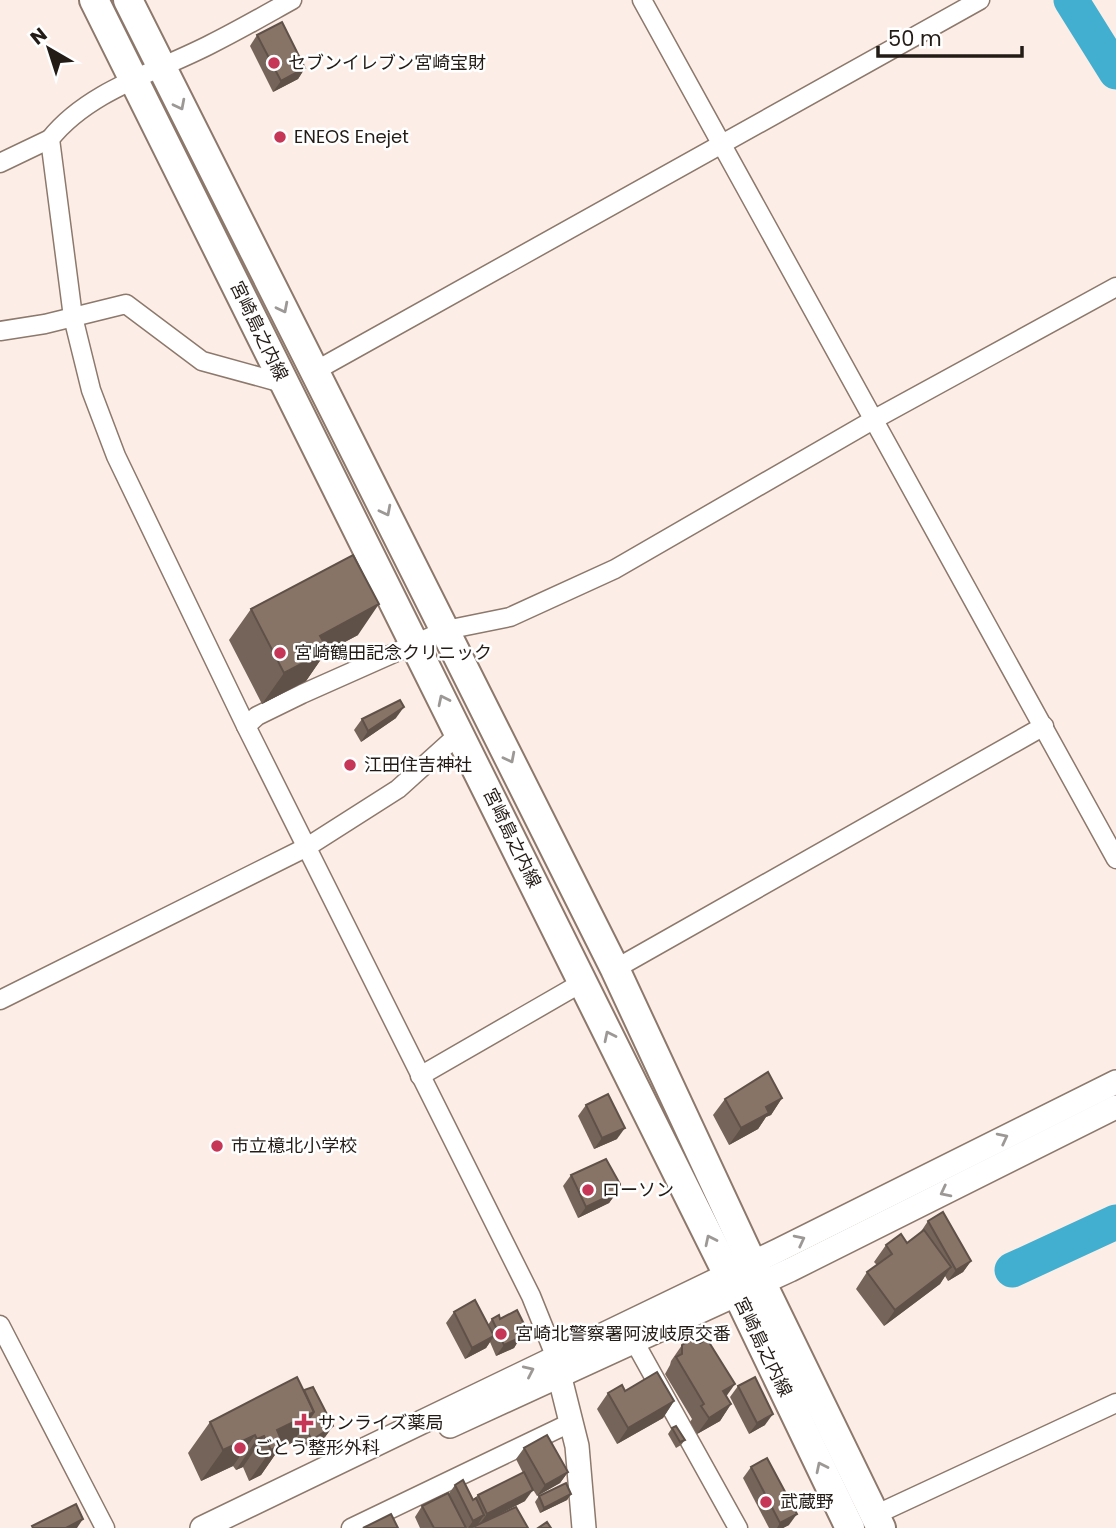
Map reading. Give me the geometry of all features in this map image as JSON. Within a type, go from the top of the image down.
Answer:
[{"type":"main road","name":"宮崎島之内線","points":[[94,0],[583,982],[878,1521]]},
{"type":"main road","name":"宮崎島之内線","points":[[128,0],[615,969],[847,1527]]},
{"type":"street","points":[[0,163],[50,139],[66,119],[94,100],[292,0]]},
{"type":"street","points":[[642,0],[1116,859]]},
{"type":"street","points":[[315,371],[980,0]]},
{"type":"street","points":[[50,139],[73,317],[90,390],[116,456],[246,726],[531,1296],[557,1367],[572,1422],[584,1528]]},
{"type":"street","points":[[246,726],[257,716],[279,705],[415,643],[446,630],[510,617],[615,569],[873,420],[1116,287]]},
{"type":"street","points":[[0,331],[126,304],[202,361],[286,384]]},
{"type":"street","points":[[615,969],[1044,726]]},
{"type":"street","points":[[0,1000],[307,847],[398,789],[460,733]]},
{"type":"street","points":[[419,1076],[583,982]]},
{"type":"street","points":[[202,1528],[557,1367],[634,1341],[745,1278],[1116,1082]]},
{"type":"street","points":[[226,1528],[745,1278],[1116,1107]]},
{"type":"street","points":[[0,1325],[105,1528]]},
{"type":"street","points":[[634,1341],[738,1528]]},
{"type":"street","points":[[878,1521],[1116,1403]]},
{"type":"street","points":[[351,1528],[572,1422]]},
{"type":"building","points":[[282,22],[305,68],[281,81],[257,35]]},
{"type":"building","points":[[353,555],[379,604],[320,636],[328,650],[284,673],[251,609]]},
{"type":"building","points":[[400,700],[404,707],[368,731],[362,719]]},
{"type":"building","points":[[768,1072],[782,1098],[766,1107],[769,1113],[741,1128],[725,1099]]},
{"type":"building","points":[[608,1094],[625,1128],[602,1138],[586,1105]]},
{"type":"building","points":[[606,1159],[620,1184],[617,1192],[586,1207],[571,1175]]},
{"type":"building","points":[[943,1212],[971,1261],[956,1270],[928,1221]]},
{"type":"building","points":[[924,1230],[951,1267],[895,1310],[867,1272],[892,1254],[886,1245],[901,1234],[907,1243]]},
{"type":"building","points":[[475,1300],[494,1336],[472,1348],[454,1312]]},
{"type":"building","points":[[517,1310],[526,1328],[519,1331],[521,1337],[504,1345],[492,1319],[499,1315],[500,1319]]},
{"type":"building","points":[[692,1339],[700,1343],[707,1339],[735,1384],[723,1391],[731,1404],[709,1418],[701,1406],[704,1404],[676,1357],[682,1354],[682,1345]]},
{"type":"building","points":[[657,1372],[674,1401],[628,1428],[608,1393],[622,1385],[625,1391]]},
{"type":"building","points":[[297,1377],[314,1412],[277,1430],[283,1444],[271,1450],[264,1436],[257,1439],[255,1435],[223,1450],[210,1422]]},
{"type":"building","points":[[755,1377],[773,1414],[757,1423],[738,1386]]},
{"type":"building","points":[[313,1387],[333,1426],[312,1440],[304,1426],[314,1412],[304,1390]]},
{"type":"building","points":[[676,1426],[685,1440],[680,1442],[672,1428]]},
{"type":"building","points":[[547,1435],[568,1472],[545,1485],[524,1448]]},
{"type":"building","points":[[767,1458],[797,1514],[780,1523],[751,1467]]},
{"type":"building","points":[[524,1472],[533,1490],[487,1514],[478,1495]]},
{"type":"building","points":[[463,1480],[484,1515],[473,1521],[455,1485]]},
{"type":"building","points":[[566,1483],[571,1494],[544,1508],[539,1496]]},
{"type":"building","points":[[448,1493],[466,1528],[434,1528],[422,1506]]},
{"type":"building","points":[[76,1504],[83,1519],[66,1528],[33,1528],[32,1526]]},
{"type":"building","points":[[516,1507],[528,1528],[475,1526]]},
{"type":"building","points":[[391,1514],[398,1528],[363,1528]]},
{"type":"building","points":[[547,1522],[551,1528],[538,1528]]},
{"type":"waterway","points":[[1071,0],[1116,72]]},
{"type":"waterway","points":[[1012,1270],[1116,1222]]},
{"type":"place","name":"セブンイレブン宮崎宝財","points":[[274,63]]},
{"type":"place","name":"ENEOS Enejet","points":[[280,137]]},
{"type":"place","name":"宮崎鶴田記念クリニック","points":[[280,653]]},
{"type":"place","name":"江田住吉神社","points":[[350,765]]},
{"type":"place","name":"市立檍北小学校","points":[[217,1146]]},
{"type":"place","name":"ローソン","points":[[588,1190]]},
{"type":"place","name":"宮崎北警察署阿波岐原交番","points":[[501,1334]]},
{"type":"place","name":"サンライズ薬局","points":[[304,1423]]},
{"type":"place","name":"ごとう整形外科","points":[[240,1448]]},
{"type":"place","name":"武蔵野","points":[[766,1502]]}]
